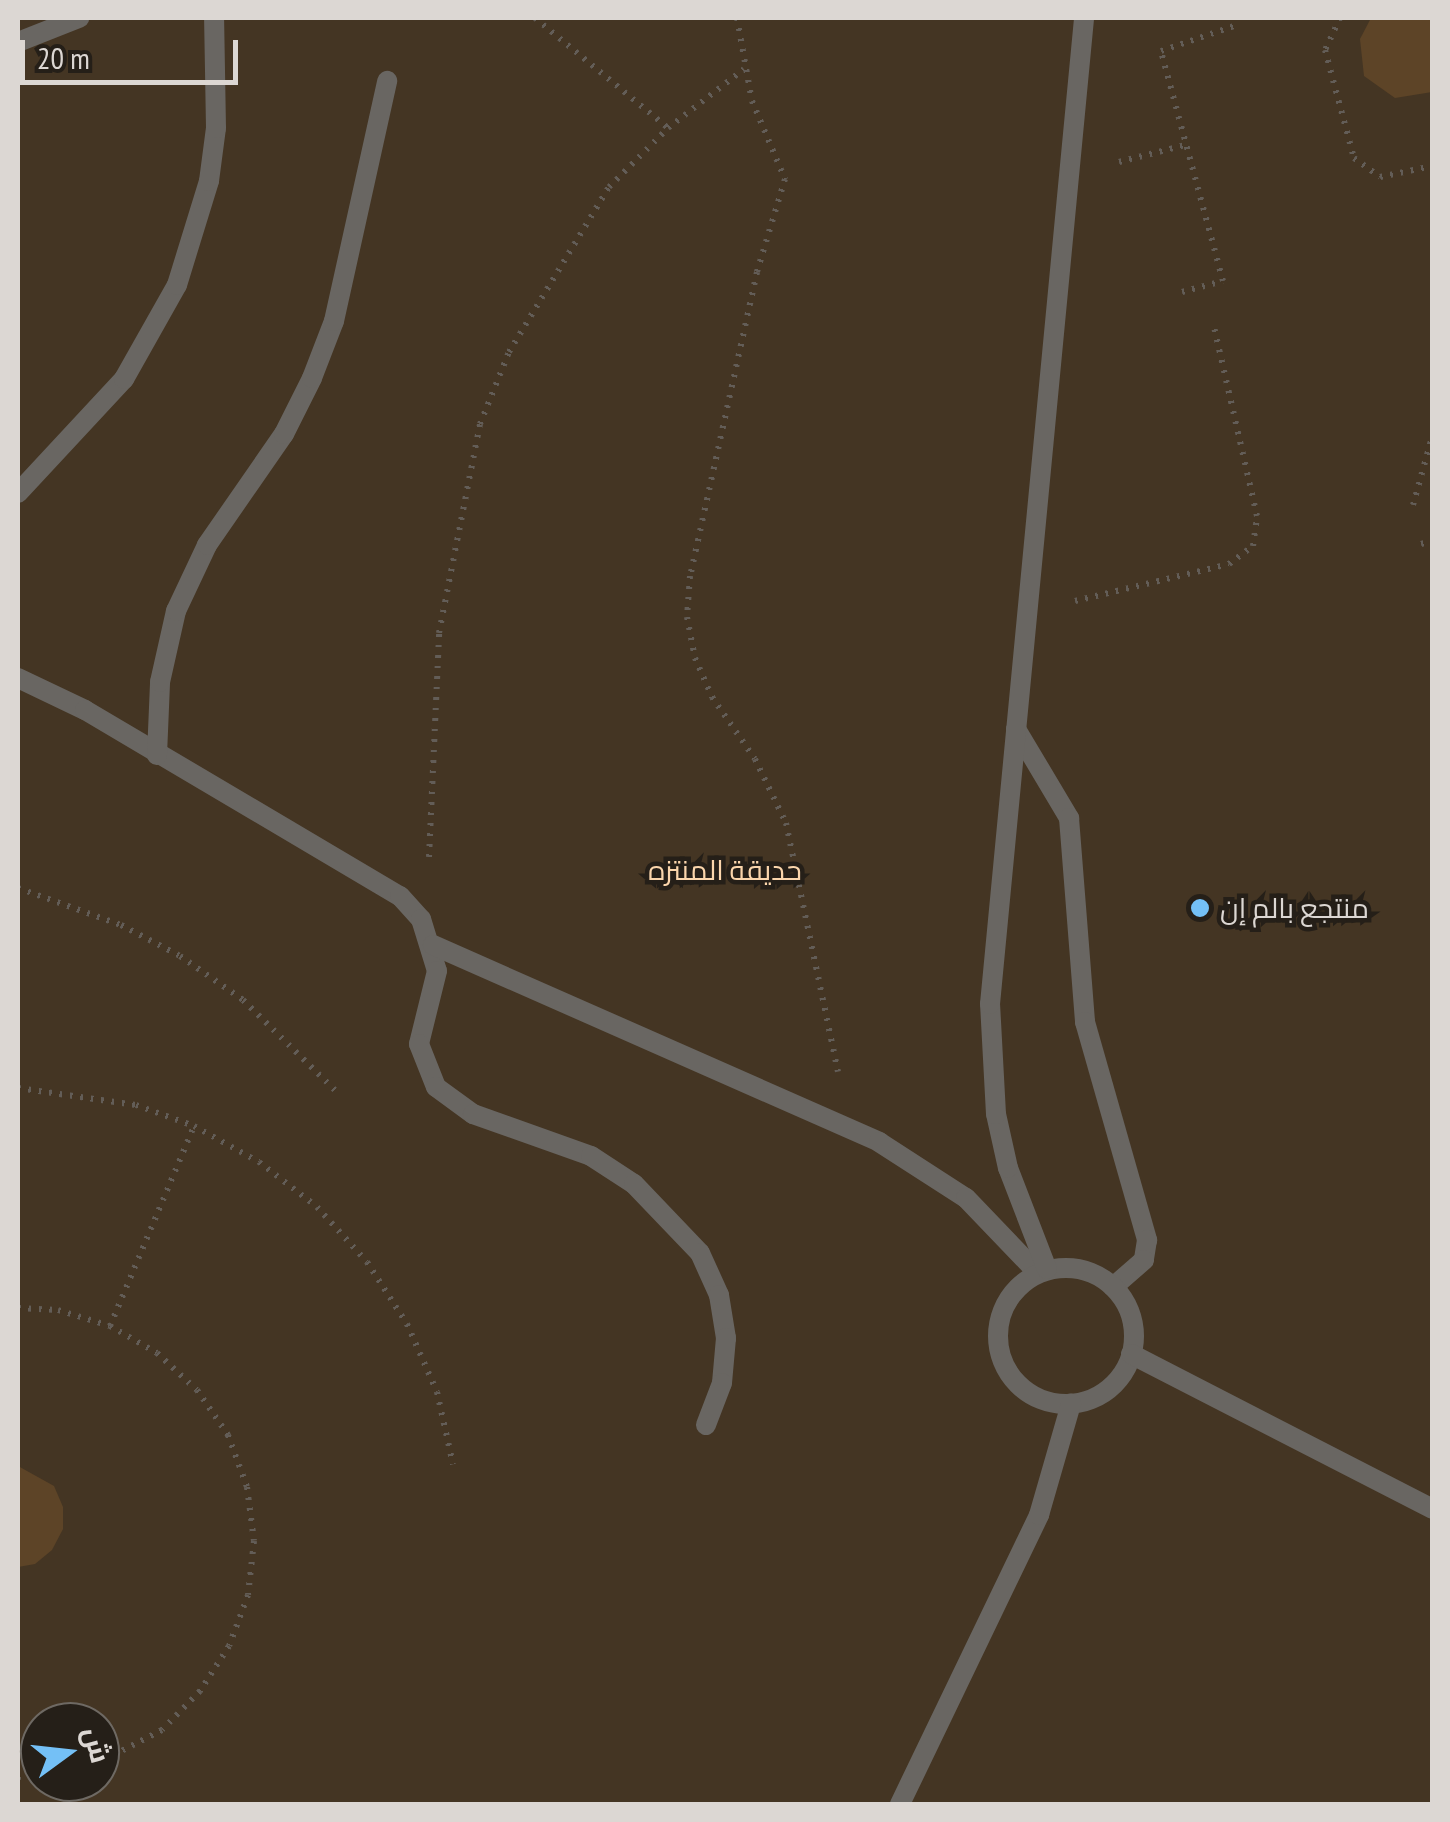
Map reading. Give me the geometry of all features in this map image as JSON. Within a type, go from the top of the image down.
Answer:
[{"type":"lane","points":[[18,42],[80,18]]},
{"type":"lane","points":[[18,493],[124,379],[176,286],[209,181],[216,128],[214,18]]},
{"type":"lane","points":[[1043,1271],[1008,1168],[990,1059],[1016,729],[1084,18]]},
{"type":"lane","points":[[157,755],[160,682],[176,611],[207,545],[284,434],[312,378],[334,321],[387,81]]},
{"type":"lane","points":[[18,678],[400,896],[434,945],[437,972],[418,1044],[436,1086],[472,1114],[591,1156],[634,1184],[700,1254],[718,1295],[726,1338],[722,1383],[706,1425]]},
{"type":"lane","points":[[1016,729],[1069,818],[1085,1022],[1147,1240],[1144,1260],[1113,1287]]},
{"type":"lane","points":[[434,945],[849,1128],[925,1167],[966,1198],[1043,1271]]},
{"type":"lane","points":[[1043,1271],[1094,1272],[1113,1287],[1130,1318],[1131,1354],[1109,1389],[1071,1404],[1026,1391],[999,1352],[1004,1305],[1043,1271]]},
{"type":"lane","points":[[1131,1354],[1432,1509]]},
{"type":"lane","points":[[900,1804],[1047,1497],[1071,1404]]},
{"type":"path","points":[[535,18],[668,128]]},
{"type":"path","points":[[737,18],[744,69],[785,179],[758,272],[690,576],[687,617],[694,658],[712,696],[755,759],[786,823],[849,1128]]},
{"type":"path","points":[[1340,18],[1325,50],[1354,158],[1380,177],[1432,166]]},
{"type":"path","points":[[1182,292],[1223,281],[1161,50],[1240,24]]},
{"type":"path","points":[[434,945],[431,720],[456,529],[480,424],[544,285],[610,187],[668,128],[744,69]]},
{"type":"path","points":[[1070,175],[1185,145]]},
{"type":"path","points":[[1028,613],[1228,564],[1253,546],[1257,516],[1214,327]]},
{"type":"path","points":[[1413,506],[1432,437]]},
{"type":"path","points":[[1421,544],[1432,541]]},
{"type":"path","points":[[18,888],[121,925],[180,956],[243,1000],[338,1094]]},
{"type":"path","points":[[18,1088],[105,1098],[194,1126],[259,1162],[317,1206],[367,1262],[407,1324],[437,1392],[454,1464]]},
{"type":"path","points":[[110,1326],[194,1126]]},
{"type":"path","points":[[18,1308],[58,1310],[110,1326],[157,1353],[197,1390],[228,1435],[247,1486],[254,1541],[248,1595],[230,1646],[200,1692],[162,1730],[120,1752]]},
{"type":"green space","name":"حديقة المنتزه","points":[[18,18],[1432,18],[1432,1804],[18,1804]]},
{"type":"shaded area","points":[[1371,18],[1432,18],[1432,92],[1395,98],[1364,76],[1360,39]]},
{"type":"shaded area","points":[[18,1466],[54,1486],[63,1507],[63,1529],[52,1550],[35,1564],[18,1567]]},
{"type":"place","name":"منتجع بالم إن","points":[[1200,908]]}]
